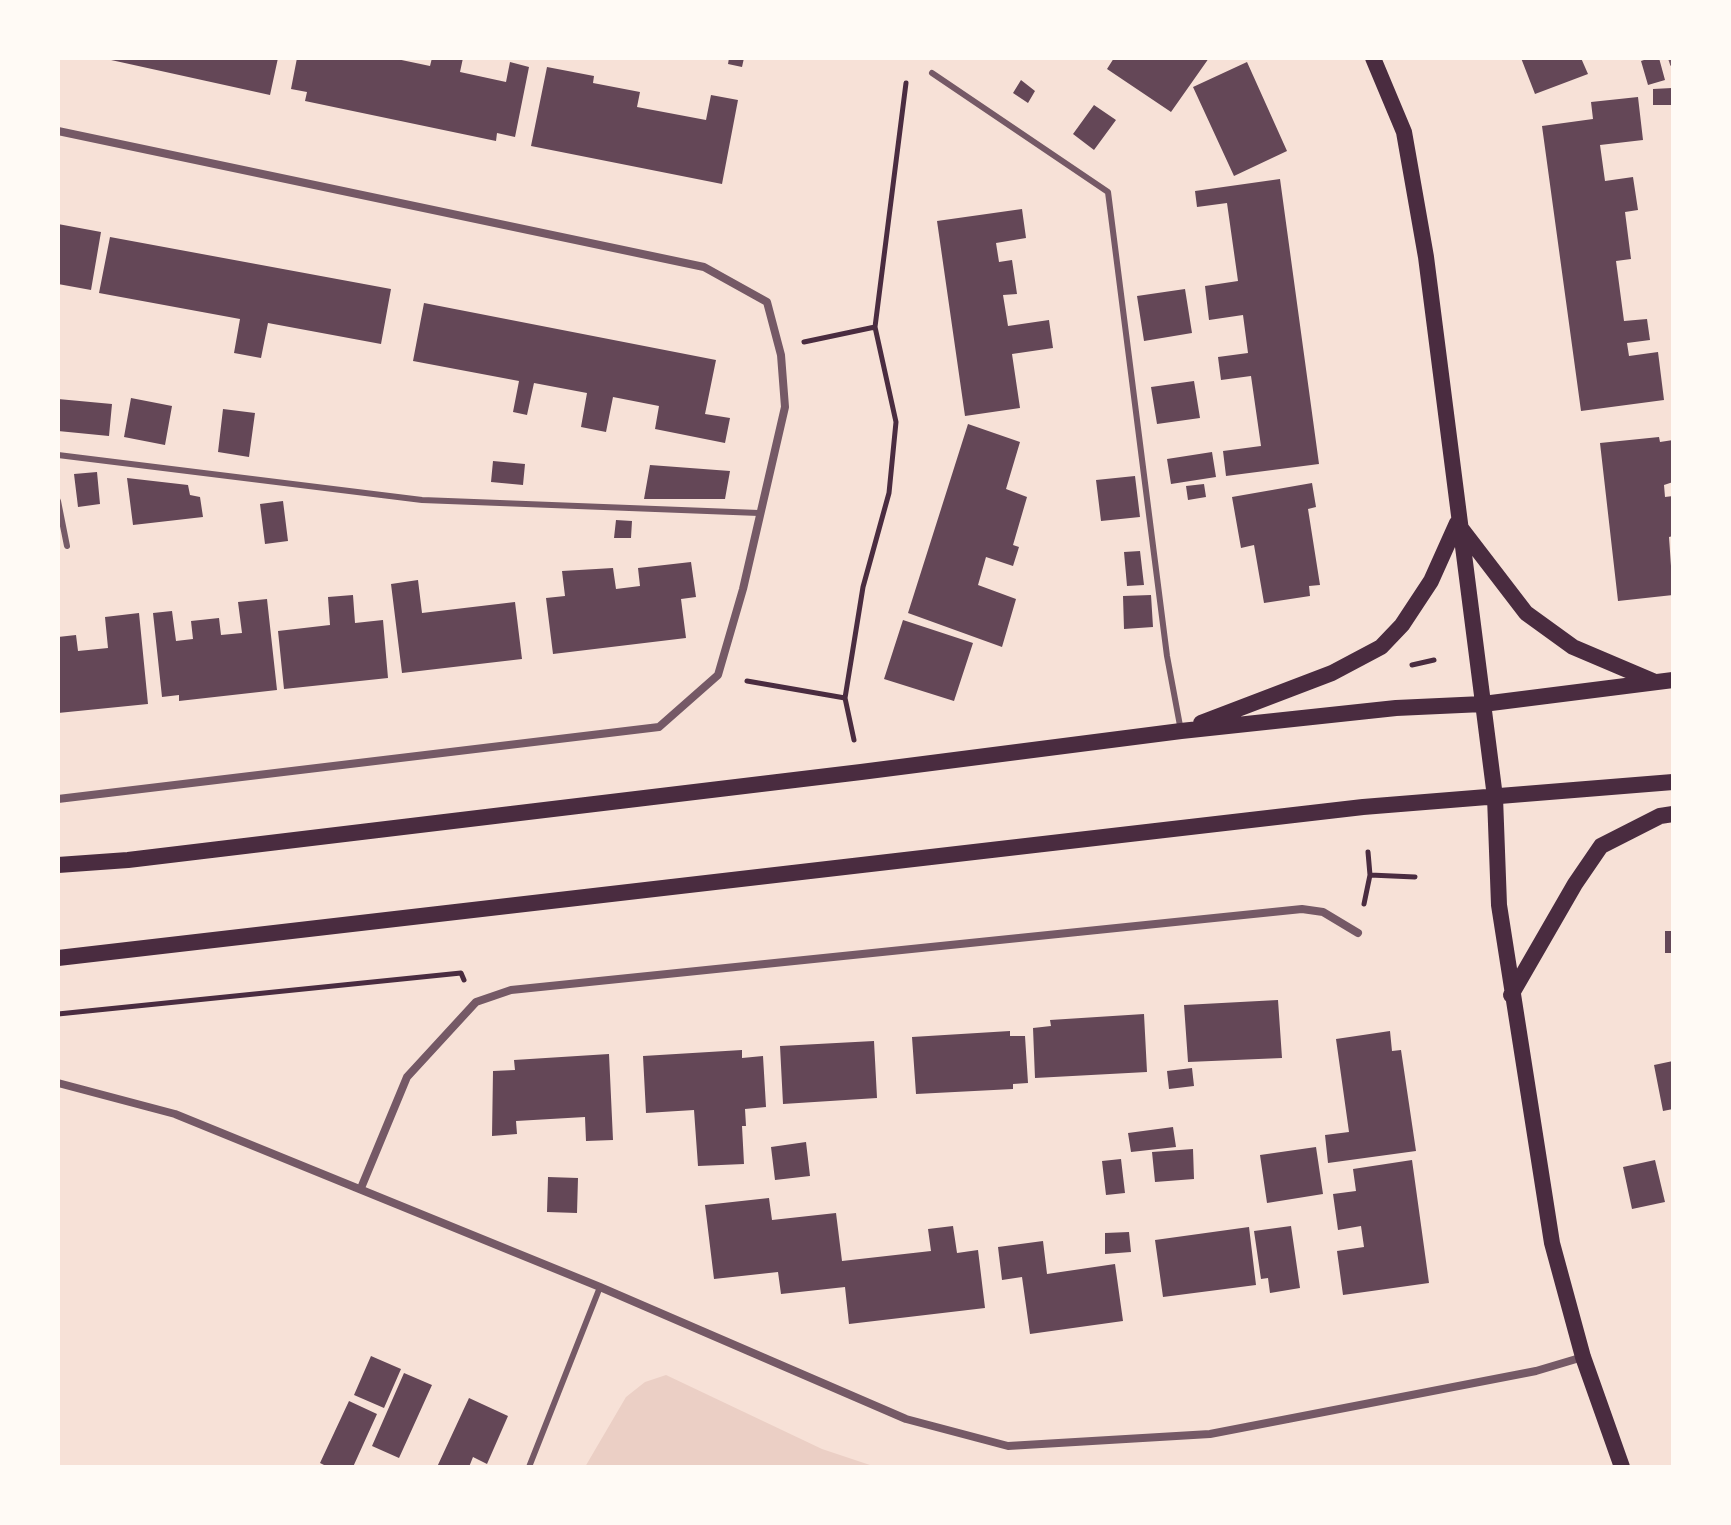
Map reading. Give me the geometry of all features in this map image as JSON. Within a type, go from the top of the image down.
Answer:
[{"type":"main road","points":[[1373,58],[1404,132],[1426,257],[1457,523],[1495,797],[1496,873],[1511,995],[1552,1243],[1583,1357],[1622,1467]]},
{"type":"main road","points":[[1457,523],[1526,613],[1573,647],[1656,682]]},
{"type":"main road","points":[[1181,731],[1332,673],[1381,647],[1402,625],[1431,581],[1457,523]]},
{"type":"main road","points":[[58,865],[143,859],[1181,731],[1396,708],[1483,704],[1673,680]]},
{"type":"main road","points":[[58,958],[1363,807],[1673,782]]},
{"type":"main road","points":[[1511,995],[1575,884],[1601,846],[1660,816],[1673,814]]},
{"type":"street","points":[[58,131],[704,267],[767,302],[781,355],[785,407],[743,589],[718,675],[659,727],[552,743],[58,799]]},
{"type":"street","points":[[361,1188],[407,1077],[476,1002],[511,990],[1302,909],[1323,912],[1358,933]]},
{"type":"street","points":[[58,1083],[175,1114],[600,1287],[906,1419],[1008,1446],[1210,1434],[1536,1371],[1583,1357]]},
{"type":"lane","points":[[932,73],[1108,192],[1167,656],[1181,731]]},
{"type":"lane","points":[[58,455],[422,500],[759,513]]},
{"type":"lane","points":[[58,501],[67,546]]},
{"type":"lane","points":[[529,1467],[600,1287]]},
{"type":"path","points":[[861,772],[845,698],[863,587],[889,493],[896,422],[875,327],[907,74]]},
{"type":"path","points":[[781,355],[803,342],[875,327]]},
{"type":"path","points":[[1409,666],[1434,660]]},
{"type":"path","points":[[718,675],[845,698]]},
{"type":"path","points":[[1358,933],[1370,875],[1368,852]]},
{"type":"path","points":[[1370,875],[1415,877]]},
{"type":"path","points":[[58,1014],[461,973],[476,1002]]},
{"type":"shaded area","points":[[666,1375],[822,1449],[876,1467],[585,1467],[626,1397],[645,1382]]},
{"type":"building","points":[[102,58],[278,58],[270,95]]},
{"type":"building","points":[[297,58],[392,58],[430,66],[432,58],[463,58],[460,72],[506,82],[510,62],[529,67],[515,137],[497,133],[496,141],[305,101],[307,92],[291,89]]},
{"type":"building","points":[[729,58],[744,58],[742,67],[728,64]]},
{"type":"building","points":[[1114,58],[1209,58],[1171,112],[1107,69]]},
{"type":"building","points":[[1521,58],[1581,58],[1588,74],[1535,94]]},
{"type":"building","points":[[1659,58],[1665,80],[1648,85],[1641,61]]},
{"type":"building","points":[[1247,62],[1287,151],[1234,176],[1193,87]]},
{"type":"building","points":[[547,67],[594,76],[593,83],[640,92],[637,107],[706,120],[711,95],[738,100],[722,184],[531,146]]},
{"type":"building","points":[[1021,80],[1035,91],[1028,103],[1013,93]]},
{"type":"building","points":[[1672,88],[1673,105],[1653,105],[1653,89]]},
{"type":"building","points":[[1638,97],[1643,140],[1600,145],[1605,181],[1633,177],[1638,210],[1625,212],[1631,259],[1616,261],[1624,321],[1647,319],[1650,340],[1627,343],[1629,356],[1658,352],[1664,400],[1581,411],[1542,126],[1593,119],[1591,102]]},
{"type":"building","points":[[1094,105],[1116,120],[1094,150],[1073,134]]},
{"type":"building","points":[[1280,179],[1319,464],[1226,476],[1223,451],[1261,446],[1251,376],[1221,380],[1218,357],[1248,353],[1243,315],[1209,320],[1205,286],[1238,281],[1227,203],[1197,207],[1195,191]]},
{"type":"building","points":[[1022,209],[1026,238],[996,243],[999,262],[1012,260],[1017,294],[1003,295],[1008,326],[1049,320],[1053,348],[1012,354],[1020,408],[965,416],[937,221]]},
{"type":"building","points":[[58,224],[101,232],[91,290],[58,284]]},
{"type":"building","points":[[110,237],[391,289],[381,344],[268,323],[261,358],[234,353],[240,319],[99,293]]},
{"type":"building","points":[[1185,289],[1192,333],[1144,341],[1137,296]]},
{"type":"building","points":[[424,303],[716,360],[705,414],[730,418],[725,443],[655,429],[659,406],[613,397],[606,432],[581,427],[587,393],[534,383],[527,415],[513,412],[519,381],[413,361]]},
{"type":"building","points":[[1194,381],[1200,418],[1157,424],[1151,387]]},
{"type":"building","points":[[131,398],[172,406],[165,445],[124,437]]},
{"type":"building","points":[[58,399],[112,404],[109,436],[58,431]]},
{"type":"building","points":[[223,409],[255,413],[249,457],[218,452]]},
{"type":"building","points":[[968,424],[1020,442],[1006,489],[1027,497],[1013,545],[1019,547],[1013,566],[986,557],[978,585],[1016,599],[1002,647],[908,613]]},
{"type":"building","points":[[1659,437],[1660,442],[1673,440],[1673,482],[1664,485],[1665,497],[1673,496],[1673,536],[1669,537],[1673,595],[1618,601],[1600,443]]},
{"type":"building","points":[[1212,452],[1216,477],[1171,484],[1167,459]]},
{"type":"building","points":[[493,461],[525,464],[523,485],[491,482]]},
{"type":"building","points":[[650,465],[730,471],[725,499],[644,499]]},
{"type":"building","points":[[97,472],[100,504],[78,507],[74,474]]},
{"type":"building","points":[[1135,476],[1140,517],[1101,521],[1096,480]]},
{"type":"building","points":[[127,478],[188,485],[190,495],[200,497],[203,517],[133,525]]},
{"type":"building","points":[[1312,483],[1316,507],[1308,509],[1320,585],[1309,586],[1310,596],[1264,603],[1254,545],[1241,548],[1232,497]]},
{"type":"building","points":[[1204,484],[1206,497],[1188,500],[1186,486]]},
{"type":"building","points":[[283,501],[288,541],[265,544],[260,504]]},
{"type":"building","points":[[616,520],[632,521],[631,538],[614,538]]},
{"type":"building","points":[[1140,551],[1144,585],[1127,586],[1124,552]]},
{"type":"building","points":[[691,562],[696,597],[681,599],[686,638],[553,654],[546,598],[565,596],[562,571],[613,568],[616,589],[640,586],[638,568]]},
{"type":"building","points":[[418,580],[422,613],[515,602],[522,659],[402,673],[391,584]]},
{"type":"building","points":[[353,595],[355,623],[383,620],[388,678],[284,689],[278,631],[330,625],[328,597]]},
{"type":"building","points":[[1151,595],[1153,627],[1124,629],[1123,596]]},
{"type":"building","points":[[267,599],[277,690],[179,701],[179,695],[162,697],[153,613],[172,611],[176,641],[193,639],[191,621],[219,618],[221,635],[242,633],[238,602]]},
{"type":"building","points":[[139,613],[148,704],[58,713],[58,637],[76,635],[78,651],[108,648],[105,617]]},
{"type":"building","points":[[903,620],[973,643],[954,701],[884,679]]},
{"type":"building","points":[[1665,931],[1673,931],[1673,953],[1665,953]]},
{"type":"building","points":[[1278,1000],[1282,1058],[1188,1062],[1184,1005]]},
{"type":"building","points":[[1144,1014],[1147,1072],[1035,1078],[1033,1028],[1051,1026],[1050,1020]]},
{"type":"building","points":[[1010,1031],[1010,1036],[1025,1036],[1028,1083],[1013,1084],[1013,1089],[916,1094],[912,1037]]},
{"type":"building","points":[[1390,1031],[1392,1051],[1401,1050],[1416,1151],[1328,1163],[1325,1135],[1349,1132],[1336,1039]]},
{"type":"building","points":[[874,1041],[877,1098],[783,1104],[780,1046]]},
{"type":"building","points":[[742,1050],[742,1058],[763,1056],[766,1107],[745,1109],[746,1126],[742,1126],[744,1164],[698,1166],[694,1110],[646,1113],[643,1056]]},
{"type":"building","points":[[609,1054],[613,1140],[586,1141],[585,1117],[516,1121],[517,1134],[492,1136],[493,1071],[515,1070],[514,1060]]},
{"type":"building","points":[[1673,1061],[1673,1109],[1663,1111],[1654,1065]]},
{"type":"building","points":[[1192,1068],[1194,1086],[1169,1089],[1167,1071]]},
{"type":"building","points":[[1173,1127],[1176,1147],[1131,1152],[1128,1133]]},
{"type":"building","points":[[806,1142],[810,1176],[775,1180],[771,1147]]},
{"type":"building","points":[[1316,1147],[1323,1194],[1267,1203],[1260,1155]]},
{"type":"building","points":[[1193,1149],[1194,1179],[1155,1182],[1152,1152]]},
{"type":"building","points":[[1121,1159],[1125,1193],[1106,1195],[1102,1161]]},
{"type":"building","points":[[1412,1160],[1429,1283],[1343,1295],[1337,1251],[1364,1247],[1361,1226],[1338,1230],[1333,1194],[1356,1191],[1353,1169]]},
{"type":"building","points":[[1655,1160],[1665,1202],[1632,1209],[1623,1167]]},
{"type":"building","points":[[548,1177],[578,1178],[577,1213],[547,1212]]},
{"type":"building","points":[[769,1198],[772,1220],[836,1213],[842,1261],[931,1251],[928,1229],[953,1226],[957,1253],[978,1250],[985,1308],[849,1324],[845,1287],[781,1294],[778,1272],[714,1279],[705,1205]]},
{"type":"building","points":[[1291,1226],[1300,1288],[1270,1293],[1268,1278],[1261,1279],[1254,1231]]},
{"type":"building","points":[[1249,1227],[1256,1285],[1163,1297],[1155,1240]]},
{"type":"building","points":[[1129,1232],[1131,1252],[1105,1254],[1105,1233]]},
{"type":"building","points":[[1043,1241],[1047,1274],[1115,1264],[1123,1321],[1030,1334],[1022,1277],[1002,1280],[998,1247]]},
{"type":"building","points":[[371,1356],[401,1369],[384,1408],[354,1395]]},
{"type":"building","points":[[404,1373],[432,1385],[399,1458],[372,1446]]},
{"type":"building","points":[[469,1398],[508,1416],[487,1464],[473,1457],[469,1467],[437,1467]]},
{"type":"building","points":[[349,1401],[377,1414],[353,1467],[328,1467],[320,1463]]}]
